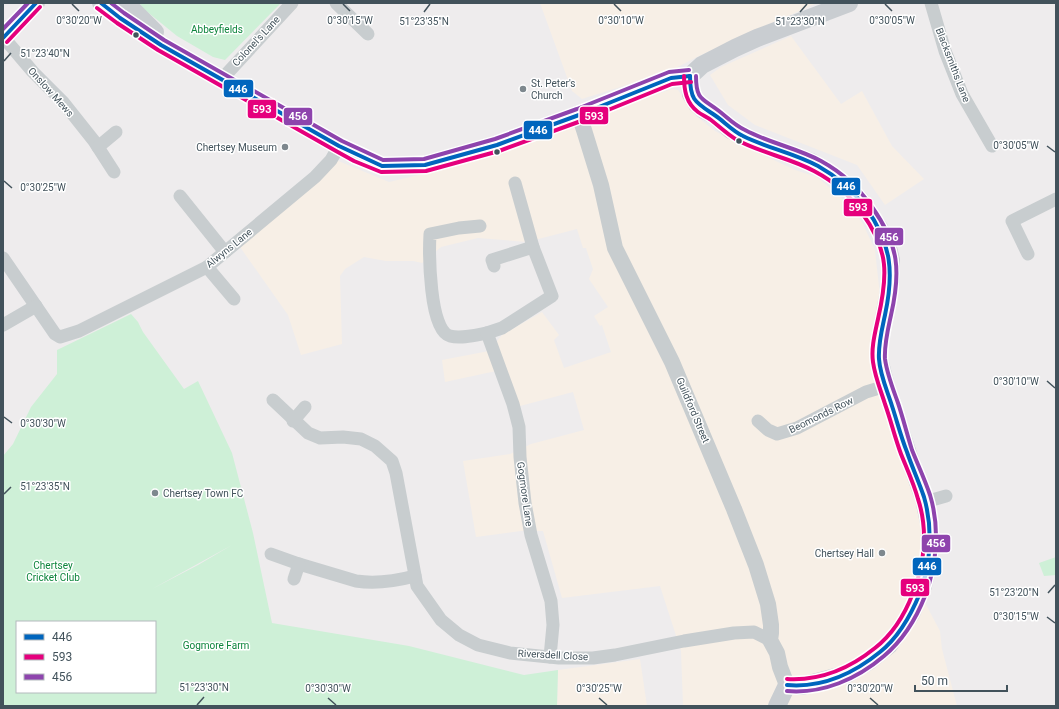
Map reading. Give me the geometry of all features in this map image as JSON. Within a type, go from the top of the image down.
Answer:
[{"type":"main road","points":[[101,3],[126,22],[161,45],[221,80],[339,146],[382,166],[425,165],[497,145],[579,115],[672,78],[690,76],[702,65],[735,48],[757,38],[849,3]]},
{"type":"main road","points":[[126,3],[179,55]]},
{"type":"main road","points":[[3,38],[34,4]]},
{"type":"main road","points":[[690,76],[702,89],[711,104],[714,115],[731,130],[763,145],[811,162],[829,173],[852,191],[879,228],[887,244],[891,260],[891,280],[879,344],[879,360],[886,386],[925,502],[929,523],[929,560],[923,586],[911,614],[889,645],[869,661],[847,674],[802,686],[787,685],[777,706]]},
{"type":"street","name":"Colonel's Lane","points":[[221,80],[292,3]]},
{"type":"street","points":[[336,3],[368,34]]},
{"type":"street","name":"Blacksmiths Lane","points":[[930,3],[945,51],[962,94],[992,146]]},
{"type":"street","name":"Onslow Mews","points":[[3,38],[63,102],[98,147],[114,172]]},
{"type":"street","name":"Guildford Street","points":[[579,115],[601,185],[615,248],[672,362],[732,503],[756,565],[768,604],[771,629],[770,640],[777,653],[780,667],[787,685]]},
{"type":"street","points":[[98,147],[116,132]]},
{"type":"street","name":"Alwyns Lane","points":[[36,306],[55,334],[60,337],[79,331],[207,267],[315,177],[331,160],[339,146]]},
{"type":"street","points":[[480,226],[430,234],[430,278],[438,321],[446,334],[450,336],[487,333],[502,328],[552,296],[533,247],[515,183]]},
{"type":"street","points":[[180,196],[225,252]]},
{"type":"street","points":[[1028,254],[1012,221],[1056,200]]},
{"type":"street","points":[[494,266],[492,260],[533,247]]},
{"type":"street","points":[[3,258],[36,306],[3,325]]},
{"type":"street","points":[[207,267],[234,299]]},
{"type":"street","name":"Gogmore Lane","points":[[487,333],[513,404],[519,426],[524,496],[531,535],[551,600],[553,625],[550,657]]},
{"type":"street","name":"Beomonds Row","points":[[758,421],[768,430],[777,434],[797,428],[866,392],[886,386]]},
{"type":"street","name":"Riversdell Close","points":[[273,400],[293,421],[308,433],[320,438],[343,437],[361,439],[376,446],[392,461],[396,473],[417,586],[441,620],[459,635],[478,645],[510,653],[550,657],[593,658],[734,633],[754,632],[770,640]]},
{"type":"street","points":[[293,421],[305,407]]},
{"type":"street","points":[[925,502],[946,496]]},
{"type":"street","points":[[272,554],[299,564],[366,583],[400,580],[415,576]]},
{"type":"street","points":[[294,579],[299,564]]},
{"type":"shaded area","points":[[540,3],[817,3],[701,55],[668,72],[582,99],[572,91]]},
{"type":"shaded area","points":[[791,36],[841,104],[862,91],[892,146],[924,179],[885,205],[857,165],[755,125],[728,105],[710,75],[721,67]]},
{"type":"shaded area","points":[[672,89],[678,90],[695,115],[715,131],[795,170],[817,177],[850,205],[863,224],[875,250],[880,295],[869,356],[916,498],[924,545],[915,584],[940,631],[942,649],[957,706],[683,706],[681,651],[660,586],[562,598],[543,531],[521,531],[476,537],[463,461],[510,454],[531,444],[584,430],[573,392],[520,406],[496,371],[445,382],[442,360],[489,351],[502,335],[542,312],[559,335],[554,340],[564,368],[611,352],[602,325],[600,326],[594,316],[608,307],[589,279],[593,269],[586,248],[583,248],[577,229],[527,242],[478,238],[441,247],[422,263],[413,261],[386,261],[364,257],[345,269],[340,276],[342,344],[301,355],[288,315],[240,247],[336,160],[389,182],[435,171]]},
{"type":"shaded area","points":[[640,659],[647,706],[557,706],[558,670]]},
{"type":"green space","name":"Abbeyfields","points":[[139,3],[281,3],[225,60],[213,57],[177,36],[145,10]]},
{"type":"green space","points":[[131,314],[184,389],[198,381],[232,453],[253,533],[272,623],[409,646],[524,675],[558,670],[557,706],[3,706],[3,456],[13,444],[31,407],[57,374],[57,350]],"holes":[[[232,545],[198,565],[152,589]]]},
{"type":"green space","points":[[1056,557],[1056,575],[1044,576],[1039,563]]},
{"type":"transit line","name":"456","points":[[3,29],[28,3]]},
{"type":"transit line","name":"446","points":[[3,38],[36,3]]},
{"type":"transit line","name":"446","points":[[101,3],[120,18],[161,45],[339,146],[382,166],[425,165],[497,145],[579,115],[671,78],[690,76]]},
{"type":"transit line","name":"456","points":[[111,3],[164,40],[342,141],[383,160],[424,159],[495,139],[577,109],[669,72],[689,70]]},
{"type":"transit line","name":"593","points":[[7,42],[40,7]]},
{"type":"transit line","name":"593","points":[[97,8],[158,50],[354,161],[381,172],[426,171],[499,151],[581,121],[672,84],[691,82]]},
{"type":"transit line","name":"593","points":[[684,76],[686,96],[691,105],[698,112],[746,145],[805,166],[828,179],[847,194],[871,226],[882,251],[884,263],[884,289],[874,340],[873,362],[897,442],[921,510],[924,546],[920,570],[913,593],[902,616],[893,630],[875,648],[845,668],[823,676],[787,679]]},
{"type":"transit line","name":"446","points":[[690,76],[691,90],[695,100],[735,131],[752,140],[809,161],[831,174],[850,190],[875,221],[886,247],[889,259],[890,272],[888,300],[880,342],[880,365],[903,441],[922,491],[927,509],[930,533],[927,570],[924,582],[913,609],[899,633],[880,652],[859,667],[825,682],[787,685]]},
{"type":"transit line","name":"456","points":[[696,76],[697,90],[701,98],[734,124],[754,135],[812,156],[836,170],[861,193],[872,207],[888,234],[893,246],[897,272],[885,359],[912,450],[930,495],[935,520],[936,546],[932,571],[925,596],[908,629],[891,650],[863,672],[839,683],[814,690],[787,691]]},
{"type":"place","name":"St. Peter's Church","points":[[523,89]]},
{"type":"place","name":"Chertsey Museum","points":[[285,147]]},
{"type":"place","name":"Chertsey Town FC","points":[[155,493]]},
{"type":"place","name":"Chertsey Hall","points":[[882,553]]},
{"type":"park label","name":"Chertsey Cricket Club","points":[[53,570]]},
{"type":"park label","name":"Gogmore Farm","points":[[216,645]]}]
